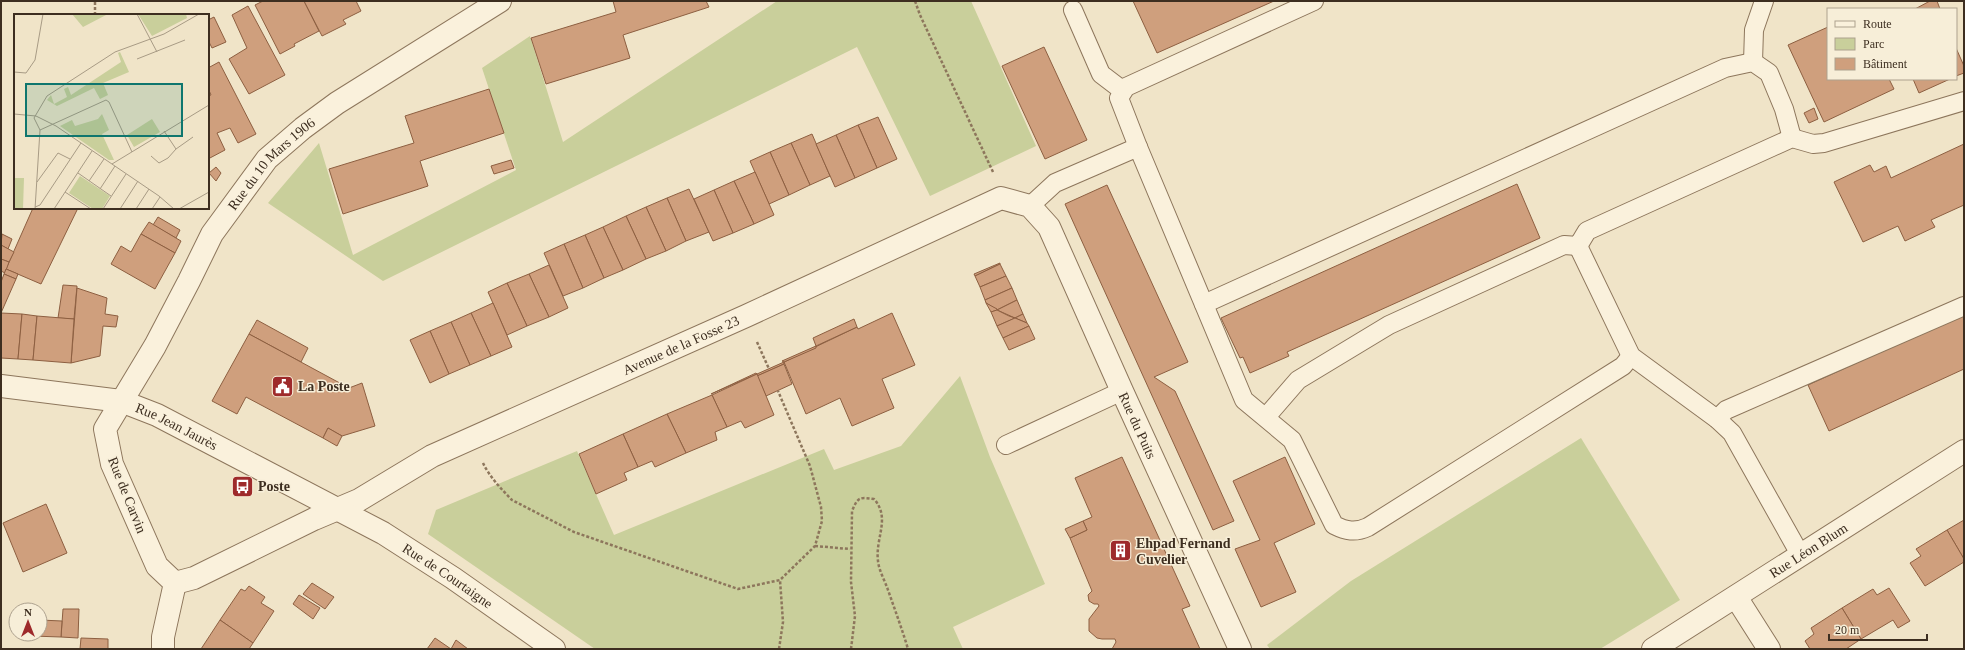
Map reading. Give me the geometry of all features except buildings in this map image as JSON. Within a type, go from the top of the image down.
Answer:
[{"type":"street","name":"Rue du 10 Mars 1906","points":[[121,401],[155,346],[212,234],[267,159],[303,128],[337,103],[500,1]]},
{"type":"street","points":[[1001,198],[1030,206]]},
{"type":"street","name":"Avenue de la Fosse 23","points":[[337,510],[359,500],[416,464],[471,438],[746,316],[1001,198]]},
{"type":"street","name":"Rue du Puits","points":[[1030,206],[1049,227],[1240,649]]},
{"type":"street","name":"Rue Jean Jaurès","points":[[1,386],[121,401],[157,415],[337,510]]},
{"type":"street","name":"Rue de Carvin","points":[[121,401],[105,429],[112,464],[157,566],[176,583]]},
{"type":"street","name":"Rue Léon Blum","points":[[1653,649],[1964,451]]},
{"type":"street","points":[[163,649],[163,637],[176,583],[194,578],[314,519],[337,510]]},
{"type":"street","name":"Rue de Courtaigne","points":[[337,510],[383,532],[453,578],[554,649]]},
{"type":"street","points":[[1736,597],[1769,649]]},
{"type":"lane","points":[[1314,1],[1126,87],[1122,90],[1119,98],[1244,400],[1292,440],[1334,525],[1344,530],[1359,531],[1623,366],[1631,356]]},
{"type":"lane","points":[[1753,62],[1754,30],[1764,1]]},
{"type":"lane","points":[[1073,10],[1101,74],[1122,90]]},
{"type":"lane","points":[[1204,304],[1725,68],[1753,62],[1769,73],[1784,109],[1792,138]]},
{"type":"lane","points":[[1578,246],[1587,231],[1792,138],[1813,144],[1824,143],[1964,101]]},
{"type":"lane","points":[[1030,206],[1055,183],[1138,147]]},
{"type":"lane","points":[[1266,418],[1298,380],[1389,325],[1564,245],[1578,246]]},
{"type":"lane","points":[[1578,246],[1631,356],[1717,419],[1732,433],[1801,556]]},
{"type":"lane","points":[[1717,419],[1726,410],[1964,306]]},
{"type":"lane","points":[[1006,445],[1122,391]]},
{"type":"path","points":[[95,14],[96,1]]},
{"type":"path","points":[[915,1],[920,15],[991,167],[1001,198]]},
{"type":"path","points":[[471,438],[489,476],[495,479],[512,500],[574,532],[738,589],[780,580],[815,546],[822,520],[821,507],[810,466],[778,391]]},
{"type":"path","points":[[851,649],[856,616],[851,582],[852,511],[856,500],[862,498],[874,499],[881,507],[882,519],[877,550],[878,562],[908,649]]},
{"type":"path","points":[[815,546],[851,549]]},
{"type":"path","points":[[779,649],[783,622],[780,580]]},
{"type":"green space","points":[[777,1],[971,1],[1036,146],[930,196],[857,47],[383,281],[268,203],[319,143],[353,255],[516,170],[482,68],[530,36],[563,142]]},
{"type":"green space","points":[[960,376],[990,457],[1045,584],[953,627],[963,649],[595,649],[428,534],[436,510],[577,451],[614,535],[824,449],[834,470],[901,446]]},
{"type":"green space","points":[[1581,438],[1680,600],[1600,649],[1270,649],[1267,645],[1351,581]]},
{"type":"place","name":"La Poste","points":[[282,386]]},
{"type":"place","name":"Poste","points":[[242,486]]},
{"type":"place","name":"Ehpad Fernand Cuvelier","points":[[1120,551]]}]
